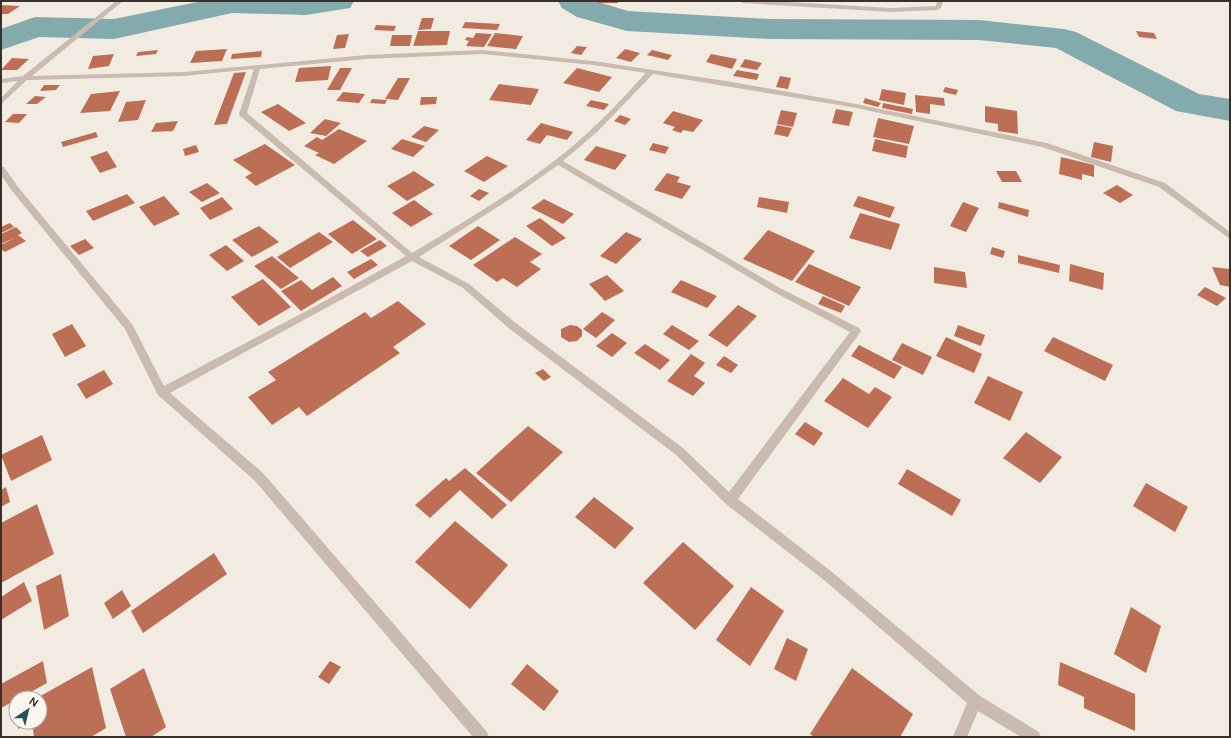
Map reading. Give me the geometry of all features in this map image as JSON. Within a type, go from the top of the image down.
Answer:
[{"type":"street","points":[[1,102],[24,78],[79,36],[92,23],[120,1]]},
{"type":"street","points":[[744,1],[891,10],[938,8],[940,1]]},
{"type":"street","points":[[1,82],[24,78],[184,74],[366,57],[482,52],[586,62],[726,83],[851,105],[1044,144],[1162,185],[1230,236]]},
{"type":"street","points":[[258,66],[243,114],[412,257],[466,286],[514,327],[679,451],[730,500],[828,576],[975,701],[1034,737]]},
{"type":"street","points":[[162,392],[412,257],[558,162],[608,117],[651,72]]},
{"type":"street","points":[[558,162],[777,290],[856,331],[730,500]]},
{"type":"street","points":[[1,169],[15,189],[129,327],[162,392],[259,477],[482,737]]},
{"type":"street","points":[[960,737],[975,701]]},
{"type":"building","points":[[598,1],[618,1],[618,3],[598,3]]},
{"type":"building","points":[[1,5],[20,6],[8,14],[1,14]]},
{"type":"building","points":[[422,18],[434,18],[431,29],[418,30]]},
{"type":"building","points":[[465,22],[500,24],[497,30],[462,28]]},
{"type":"building","points":[[376,25],[396,26],[394,31],[374,30]]},
{"type":"building","points":[[418,31],[450,31],[447,45],[413,46]]},
{"type":"building","points":[[1136,31],[1154,33],[1157,39],[1139,37]]},
{"type":"building","points":[[476,33],[492,34],[484,47],[466,46],[469,41],[465,40],[467,37],[473,38]]},
{"type":"building","points":[[495,33],[523,36],[516,49],[487,46]]},
{"type":"building","points":[[349,34],[345,48],[333,49],[337,35]]},
{"type":"building","points":[[392,35],[412,35],[410,46],[390,46]]},
{"type":"building","points":[[577,46],[587,47],[581,55],[571,53]]},
{"type":"building","points":[[227,49],[222,61],[190,63],[196,51]]},
{"type":"building","points":[[625,49],[640,53],[631,62],[616,58]]},
{"type":"building","points":[[158,50],[156,54],[136,56],[138,52]]},
{"type":"building","points":[[652,50],[672,55],[668,60],[647,55]]},
{"type":"building","points":[[262,51],[261,57],[231,59],[232,54]]},
{"type":"building","points":[[114,54],[109,66],[88,69],[93,56]]},
{"type":"building","points":[[711,54],[737,59],[732,69],[706,62]]},
{"type":"building","points":[[12,58],[29,59],[17,70],[1,70]]},
{"type":"building","points":[[745,59],[762,63],[757,70],[740,67]]},
{"type":"building","points":[[331,66],[328,80],[295,82],[299,68]]},
{"type":"building","points":[[340,68],[352,68],[340,90],[327,90]]},
{"type":"building","points":[[577,68],[612,77],[599,92],[563,83]]},
{"type":"building","points":[[737,70],[759,74],[757,80],[733,76]]},
{"type":"building","points":[[246,72],[227,124],[214,125],[234,73]]},
{"type":"building","points":[[780,76],[791,78],[788,89],[776,87]]},
{"type":"building","points":[[398,78],[410,78],[398,100],[385,99]]},
{"type":"building","points":[[499,84],[539,89],[531,105],[489,100]]},
{"type":"building","points":[[44,85],[60,85],[56,90],[40,91]]},
{"type":"building","points":[[945,87],[958,90],[956,95],[943,92]]},
{"type":"building","points":[[882,89],[906,93],[904,105],[879,100]]},
{"type":"building","points":[[120,91],[110,111],[80,113],[91,94]]},
{"type":"building","points":[[343,92],[365,94],[359,103],[336,101]]},
{"type":"building","points":[[915,95],[944,98],[945,106],[930,104],[930,114],[916,112]]},
{"type":"building","points":[[35,96],[46,97],[37,104],[26,104]]},
{"type":"building","points":[[421,97],[437,97],[436,104],[420,105]]},
{"type":"building","points":[[865,98],[881,103],[878,107],[863,103]]},
{"type":"building","points":[[372,99],[387,100],[385,104],[370,103]]},
{"type":"building","points":[[146,100],[138,120],[118,122],[126,102]]},
{"type":"building","points":[[591,100],[609,104],[604,110],[586,106]]},
{"type":"building","points":[[883,103],[913,109],[912,114],[882,108]]},
{"type":"building","points":[[278,104],[306,123],[289,131],[261,112]]},
{"type":"building","points":[[985,106],[1017,111],[1018,134],[998,131],[998,124],[985,122]]},
{"type":"building","points":[[836,109],[853,112],[849,126],[832,123]]},
{"type":"building","points":[[781,110],[797,113],[793,127],[777,124]]},
{"type":"building","points":[[673,111],[703,120],[693,132],[683,130],[681,133],[672,130],[675,127],[663,123]]},
{"type":"building","points":[[13,114],[27,114],[19,123],[5,122]]},
{"type":"building","points":[[620,115],[631,119],[625,125],[614,121]]},
{"type":"building","points":[[878,118],[914,126],[909,144],[873,137]]},
{"type":"building","points":[[325,119],[341,123],[326,136],[310,133]]},
{"type":"building","points":[[178,121],[173,131],[151,132],[156,123]]},
{"type":"building","points":[[541,123],[573,132],[567,140],[547,135],[540,144],[526,140]]},
{"type":"building","points":[[777,125],[792,128],[788,137],[774,134]]},
{"type":"building","points":[[424,126],[439,130],[426,142],[411,137]]},
{"type":"building","points":[[339,129],[367,141],[334,164],[315,155],[319,153],[304,146],[317,137],[322,140]]},
{"type":"building","points":[[96,132],[98,137],[63,147],[61,142]]},
{"type":"building","points":[[402,139],[425,146],[413,157],[391,149]]},
{"type":"building","points":[[875,139],[908,146],[906,158],[872,151]]},
{"type":"building","points":[[1094,142],[1113,146],[1111,162],[1091,157]]},
{"type":"building","points":[[653,143],[669,147],[665,154],[649,150]]},
{"type":"building","points":[[265,144],[295,165],[256,186],[245,177],[252,173],[233,160]]},
{"type":"building","points":[[196,145],[199,152],[185,156],[183,149]]},
{"type":"building","points":[[596,146],[627,155],[615,170],[584,160]]},
{"type":"building","points":[[107,151],[117,167],[100,173],[90,157]]},
{"type":"building","points":[[487,156],[508,166],[484,182],[464,171]]},
{"type":"building","points":[[1061,157],[1094,165],[1094,177],[1082,174],[1082,180],[1059,174]]},
{"type":"building","points":[[414,171],[435,185],[407,201],[387,186]]},
{"type":"building","points":[[996,171],[1016,171],[1022,182],[1002,182]]},
{"type":"building","points":[[667,173],[680,177],[677,182],[691,186],[682,199],[654,190]]},
{"type":"building","points":[[207,183],[220,193],[202,202],[189,192]]},
{"type":"building","points":[[1117,185],[1133,195],[1120,203],[1103,193]]},
{"type":"building","points":[[479,189],[489,193],[479,201],[470,196]]},
{"type":"building","points":[[127,194],[135,203],[93,221],[86,211]]},
{"type":"building","points":[[164,196],[180,214],[154,226],[139,207]]},
{"type":"building","points":[[858,196],[895,207],[890,218],[853,206]]},
{"type":"building","points":[[222,197],[233,209],[210,220],[200,208]]},
{"type":"building","points":[[759,197],[789,202],[787,213],[757,207]]},
{"type":"building","points":[[544,199],[574,214],[563,224],[531,208]]},
{"type":"building","points":[[414,200],[433,214],[411,227],[392,213]]},
{"type":"building","points":[[963,202],[979,208],[966,232],[950,226]]},
{"type":"building","points":[[999,202],[1029,210],[1028,217],[998,208]]},
{"type":"building","points":[[860,213],[900,224],[891,250],[849,238]]},
{"type":"building","points":[[540,218],[566,238],[552,246],[526,226]]},
{"type":"building","points":[[353,220],[377,239],[352,254],[328,234]]},
{"type":"building","points":[[10,223],[14,227],[1,233],[1,227]]},
{"type":"building","points":[[259,226],[279,242],[252,257],[232,240]]},
{"type":"building","points":[[478,226],[500,240],[471,260],[449,246]]},
{"type":"building","points":[[16,227],[22,233],[18,235],[26,241],[5,252],[1,249],[1,245],[16,237],[1,244],[1,234]]},
{"type":"building","points":[[768,230],[815,251],[792,281],[743,259]]},
{"type":"building","points":[[319,232],[333,242],[290,268],[277,257]]},
{"type":"building","points":[[626,232],[642,239],[616,264],[600,256]]},
{"type":"building","points":[[515,237],[542,254],[530,262],[541,269],[517,287],[503,278],[497,282],[473,265]]},
{"type":"building","points":[[85,239],[94,248],[79,255],[70,246]]},
{"type":"building","points":[[380,240],[387,246],[368,257],[360,251]]},
{"type":"building","points":[[226,245],[244,261],[227,271],[209,255]]},
{"type":"building","points":[[992,247],[1005,251],[1003,258],[990,254]]},
{"type":"building","points":[[1018,255],[1060,265],[1059,273],[1018,263]]},
{"type":"building","points":[[272,256],[299,278],[281,289],[254,266]]},
{"type":"building","points":[[371,259],[378,265],[354,279],[347,272]]},
{"type":"building","points":[[809,264],[861,287],[849,306],[795,282]]},
{"type":"building","points":[[1070,264],[1104,273],[1103,290],[1069,281]]},
{"type":"building","points":[[934,267],[965,272],[967,288],[934,283]]},
{"type":"building","points":[[1212,267],[1230,269],[1230,287],[1220,285]]},
{"type":"building","points":[[607,275],[624,291],[605,301],[589,284]]},
{"type":"building","points":[[333,277],[342,286],[301,311],[281,291],[301,280],[312,290]]},
{"type":"building","points":[[263,279],[291,307],[259,326],[231,297]]},
{"type":"building","points":[[681,280],[717,296],[707,308],[671,292]]},
{"type":"building","points":[[1205,287],[1226,298],[1217,306],[1197,295]]},
{"type":"building","points":[[823,296],[845,306],[841,313],[818,304]]},
{"type":"building","points":[[398,301],[426,324],[393,347],[400,353],[307,416],[299,407],[272,425],[248,397],[276,380],[268,372],[365,312],[371,318]]},
{"type":"building","points":[[738,305],[757,316],[727,347],[708,335]]},
{"type":"building","points":[[602,312],[615,320],[596,338],[583,329]]},
{"type":"building","points":[[72,324],[86,346],[65,357],[52,334]]},
{"type":"building","points":[[570,325],[577,326],[582,330],[582,336],[577,341],[569,342],[561,337],[561,329]]},
{"type":"building","points":[[672,325],[699,341],[689,350],[663,334]]},
{"type":"building","points":[[958,325],[985,335],[981,346],[954,336]]},
{"type":"building","points":[[612,333],[627,343],[612,357],[596,346]]},
{"type":"building","points":[[946,337],[982,354],[974,373],[936,356]]},
{"type":"building","points":[[1053,337],[1113,365],[1105,381],[1044,351]]},
{"type":"building","points":[[902,343],[932,357],[923,375],[892,360]]},
{"type":"building","points":[[645,344],[670,360],[660,370],[634,353]]},
{"type":"building","points":[[859,345],[902,367],[894,379],[851,356]]},
{"type":"building","points":[[691,354],[705,363],[694,376],[705,383],[693,396],[667,381]]},
{"type":"building","points":[[724,356],[738,365],[731,373],[716,365]]},
{"type":"building","points":[[543,369],[551,377],[544,381],[535,373]]},
{"type":"building","points":[[104,370],[113,384],[86,399],[77,384]]},
{"type":"building","points":[[988,376],[1023,392],[1010,421],[974,403]]},
{"type":"building","points":[[843,378],[869,394],[875,387],[892,397],[868,428],[824,401]]},
{"type":"building","points":[[805,422],[823,433],[814,446],[795,434]]},
{"type":"building","points":[[528,426],[563,452],[511,502],[476,473]]},
{"type":"building","points":[[1026,432],[1062,457],[1040,483],[1003,458]]},
{"type":"building","points":[[42,435],[52,460],[11,481],[1,455]]},
{"type":"building","points":[[465,468],[507,505],[492,519],[460,490],[430,518],[415,505],[446,478],[449,481]]},
{"type":"building","points":[[907,469],[961,500],[952,516],[898,484]]},
{"type":"building","points":[[1146,483],[1188,507],[1175,532],[1133,506]]},
{"type":"building","points":[[6,487],[10,502],[1,507],[1,490]]},
{"type":"building","points":[[594,497],[634,528],[615,549],[575,517]]},
{"type":"building","points":[[37,504],[54,554],[1,583],[1,523]]},
{"type":"building","points":[[455,521],[508,565],[470,609],[415,562]]},
{"type":"building","points":[[683,542],[734,586],[695,630],[643,583]]},
{"type":"building","points":[[214,553],[227,574],[143,633],[131,611]]},
{"type":"building","points":[[61,574],[69,616],[44,630],[36,586]]},
{"type":"building","points":[[24,582],[32,601],[1,620],[1,597]]},
{"type":"building","points":[[751,587],[784,611],[750,666],[716,640]]},
{"type":"building","points":[[122,590],[131,606],[113,619],[104,603]]},
{"type":"building","points":[[1131,607],[1161,626],[1146,673],[1114,654]]},
{"type":"building","points":[[787,638],[808,649],[796,681],[774,669]]},
{"type":"building","points":[[43,661],[47,683],[34,690],[8,690],[8,704],[1,708],[1,684]]},
{"type":"building","points":[[330,661],[341,667],[329,684],[318,677]]},
{"type":"building","points":[[1060,662],[1135,694],[1135,731],[1084,708],[1084,697],[1058,685]]},
{"type":"building","points":[[527,664],[559,691],[544,711],[511,684]]},
{"type":"building","points":[[92,667],[106,728],[91,737],[34,737],[33,730],[48,730],[48,692]]},
{"type":"building","points":[[144,668],[166,727],[151,737],[126,737],[110,689]]},
{"type":"building","points":[[852,668],[913,714],[900,737],[814,737],[810,734]]},
{"type":"waterway","points":[[1,40],[35,27],[114,29],[232,4],[306,6],[339,1]]},
{"type":"waterway","points":[[573,1],[588,10],[627,21],[769,29],[979,30],[1064,39],[1189,103],[1230,110]]}]
